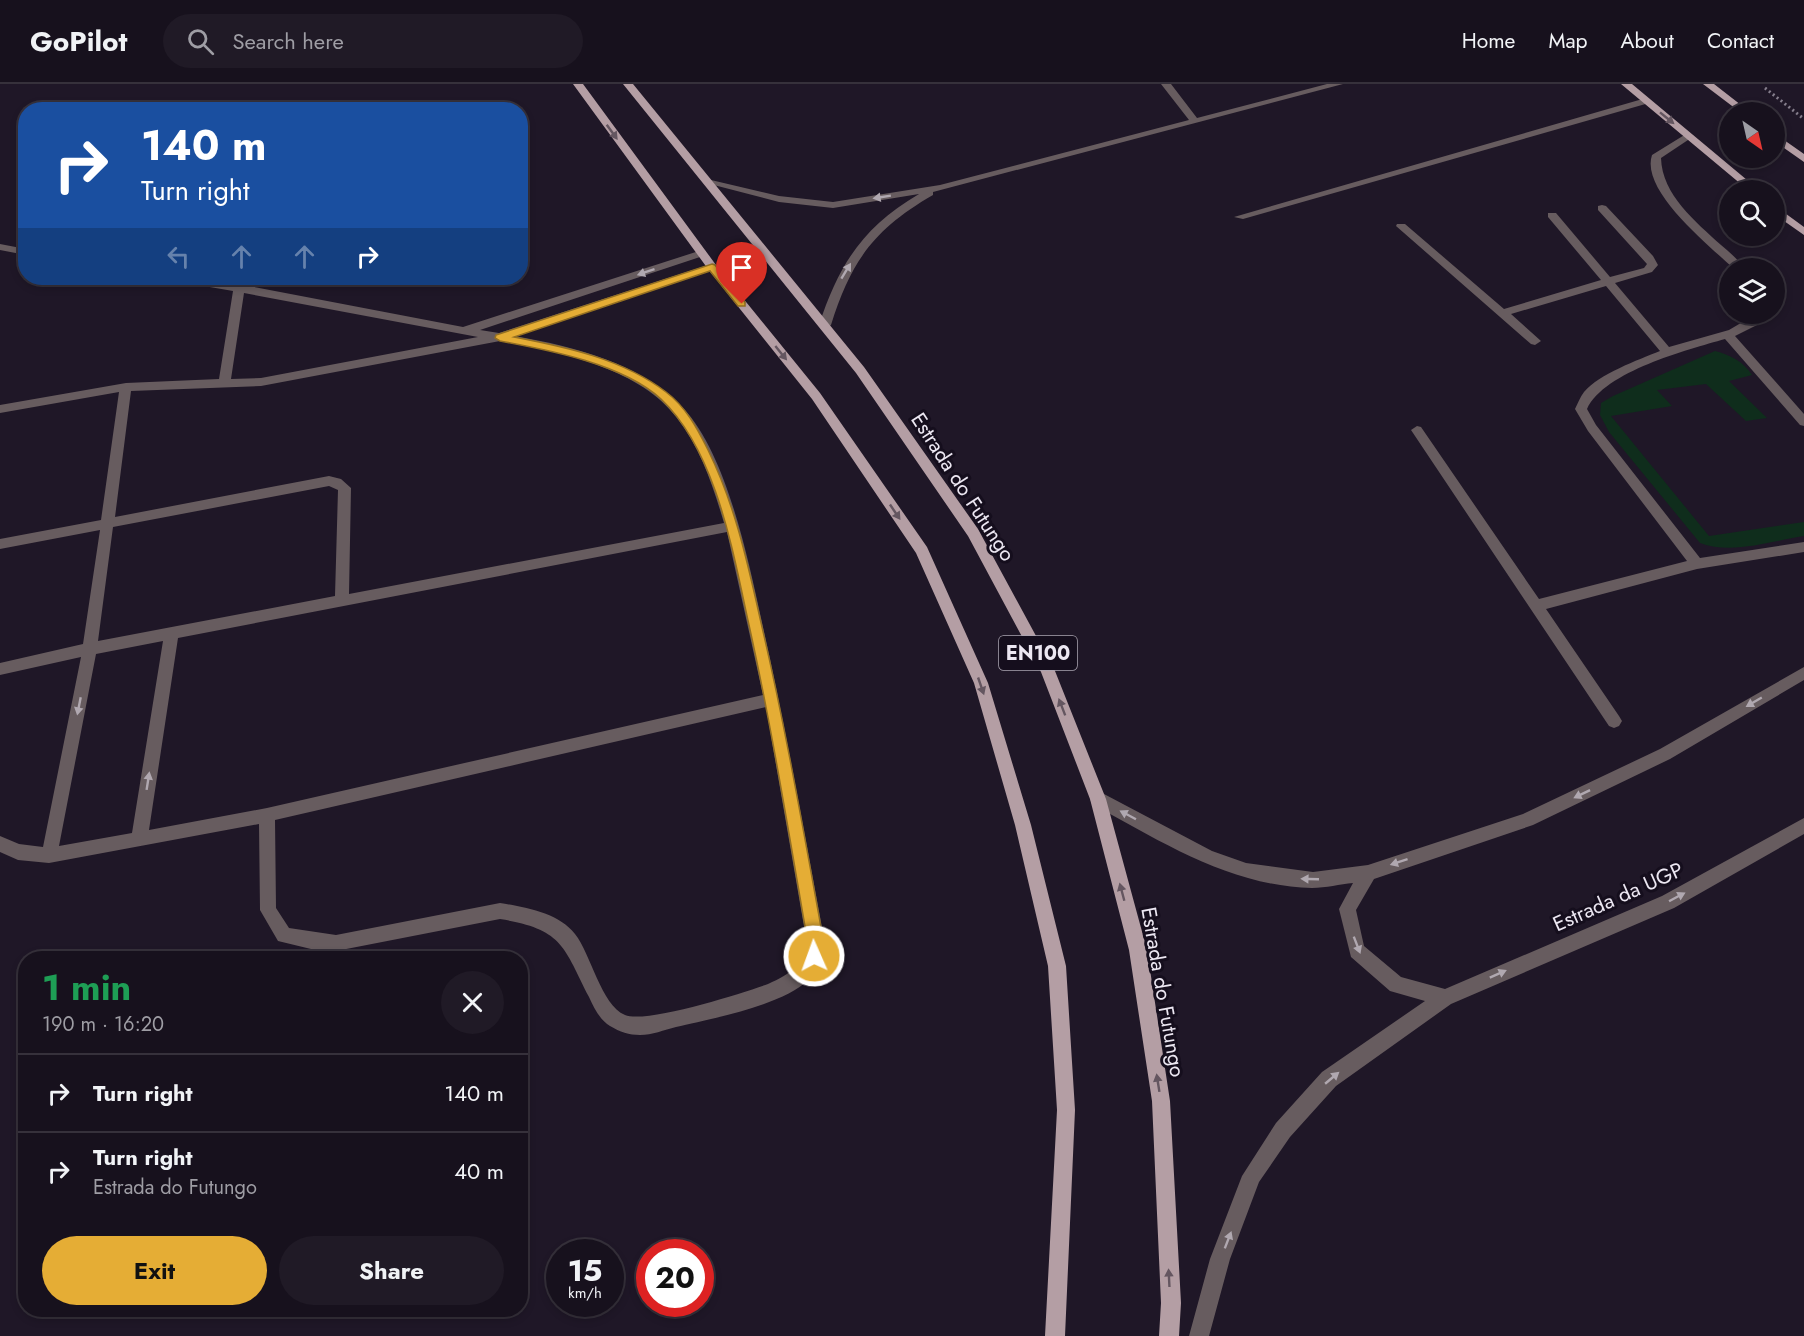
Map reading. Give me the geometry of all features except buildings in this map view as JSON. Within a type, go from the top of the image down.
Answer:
[{"type":"main road","name":"EN100","points":[[578,84],[712,267],[816,396],[922,551],[981,683],[1023,825],[1057,966],[1066,1110],[1055,1336]]},
{"type":"main road","name":"Estrada do Futungo","points":[[628,84],[711,183],[860,370],[974,532],[1048,671],[1098,799],[1138,950],[1161,1101],[1171,1303],[1169,1336]]},
{"type":"main road","points":[[1626,84],[1742,180]]},
{"type":"main road","points":[[1708,84],[1732,102]]},
{"type":"main road","points":[[1785,144],[1804,159]]},
{"type":"main road","points":[[1785,217],[1804,232]]},
{"type":"street","points":[[1166,84],[1195,121]]},
{"type":"street","points":[[711,183],[780,199],[833,205],[940,188],[1338,84]]},
{"type":"street","points":[[1239,217],[1646,101]]},
{"type":"street","points":[[1689,136],[1656,158],[1656,174],[1665,190],[1690,219],[1729,258]]},
{"type":"street","points":[[825,325],[835,289],[872,231],[903,207],[940,188]]},
{"type":"street","points":[[1502,313],[1648,270],[1653,265],[1602,208]]},
{"type":"street","points":[[1552,215],[1667,352]]},
{"type":"street","points":[[1401,226],[1535,341]]},
{"type":"street","points":[[0,247],[18,250]]},
{"type":"street","points":[[437,349],[463,331],[702,253]]},
{"type":"street","points":[[0,409],[126,387],[261,382],[500,338],[712,267]]},
{"type":"street","points":[[220,285],[564,350],[631,375],[663,395],[687,421],[715,476],[733,526],[772,699],[815,938],[814,956],[801,976],[775,991],[642,1026],[625,1025],[613,1018],[603,1006],[569,939],[550,925],[526,915],[500,911],[336,943],[311,941],[284,935],[268,910],[267,815]]},
{"type":"street","points":[[225,385],[239,288]]},
{"type":"street","points":[[1698,564],[1592,428],[1581,409],[1588,395],[1600,385],[1667,352],[1727,334],[1748,324]]},
{"type":"street","points":[[1727,334],[1804,422]]},
{"type":"street","points":[[49,855],[90,649],[126,387]]},
{"type":"street","points":[[1417,430],[1614,721]]},
{"type":"street","points":[[0,544],[329,481],[336,482],[345,488],[342,601]]},
{"type":"street","points":[[0,669],[90,649],[733,526]]},
{"type":"street","points":[[1536,606],[1698,564],[1804,547]]},
{"type":"street","points":[[139,839],[171,635]]},
{"type":"street","points":[[1098,799],[1207,857],[1246,871],[1313,880],[1368,873],[1527,820],[1665,754],[1804,673]]},
{"type":"street","points":[[0,844],[18,852],[49,855],[267,815],[772,699]]},
{"type":"street","name":"Estrada da UGP","points":[[1199,1336],[1220,1259],[1252,1176],[1283,1130],[1329,1079],[1445,998],[1668,902],[1771,846],[1804,825]]},
{"type":"street","points":[[1368,873],[1347,909],[1357,951],[1396,986],[1445,998]]},
{"type":"path","points":[[1760,84],[1804,119]]},
{"type":"green space","points":[[1715,351],[1736,359],[1752,375],[1729,381],[1767,418],[1746,421],[1706,384],[1657,390],[1672,406],[1611,416],[1709,536],[1804,522],[1804,536],[1765,544],[1725,548],[1700,543],[1609,432],[1600,415],[1601,403],[1613,396]]},
{"type":"route","points":[[742,304],[712,267],[500,338],[564,350],[631,375],[663,395],[687,421],[715,476],[733,526],[772,699],[815,938],[814,956]]}]
